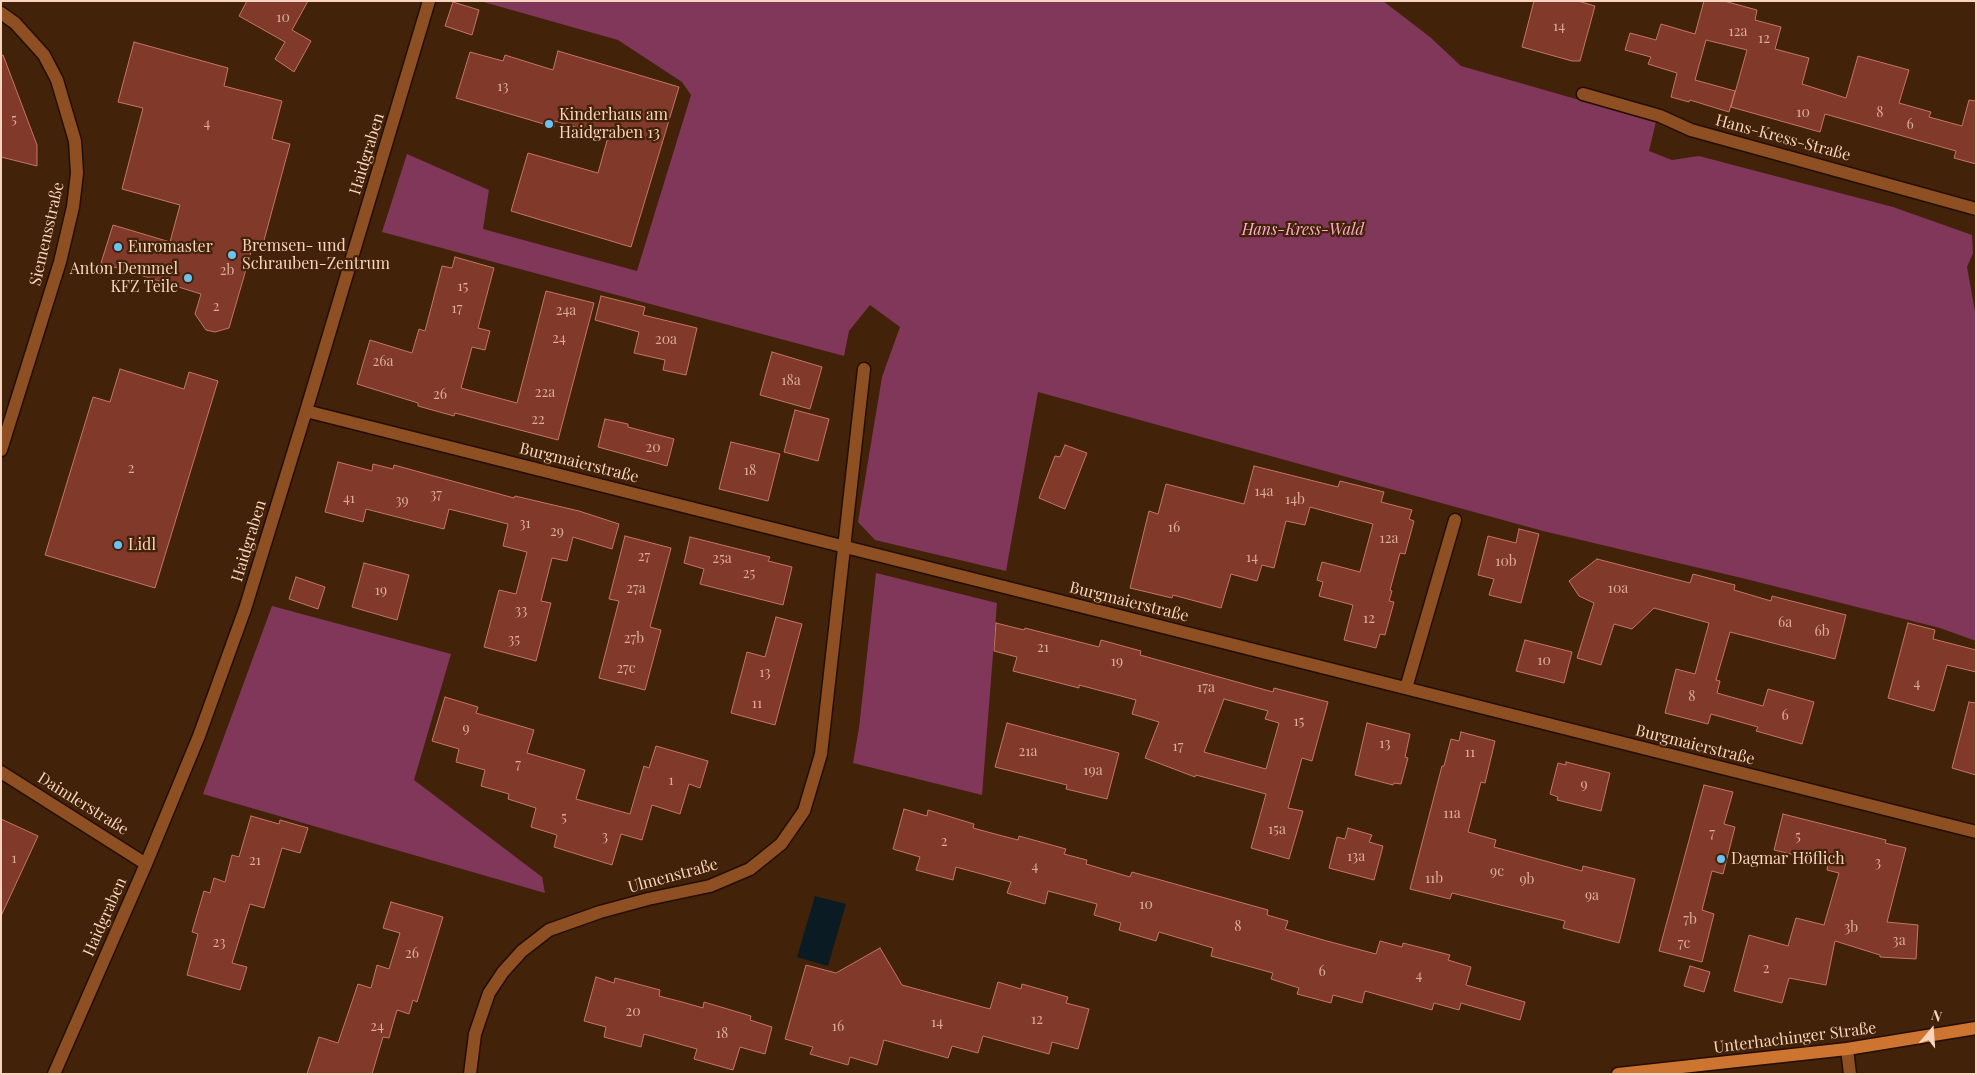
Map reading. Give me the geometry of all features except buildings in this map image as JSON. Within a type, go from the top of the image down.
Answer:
[{"type":"main road","name":"Unterhachinger Straße","points":[[1618,1074],[1846,1049],[1976,1028]]},
{"type":"street","name":"Haidgraben","points":[[54,1074],[146,864],[199,736],[245,608],[429,1]]},
{"type":"street","name":"Siemensstraße","points":[[1,13],[15,23],[44,55],[57,80],[68,111],[75,141],[77,173],[73,207],[60,262],[1,450]]},
{"type":"street","name":"Hans-Kress-Straße","points":[[1583,94],[1660,116],[1691,130],[1976,209]]},
{"type":"street","points":[[844,547],[864,369]]},
{"type":"street","name":"Burgmaierstraße","points":[[306,411],[1976,832]]},
{"type":"street","points":[[1406,688],[1455,520]]},
{"type":"street","name":"Ulmenstraße","points":[[470,1074],[475,1034],[489,993],[503,972],[529,946],[549,930],[600,912],[648,899],[710,886],[750,869],[782,844],[804,811],[821,754],[844,547]]},
{"type":"street","name":"Daimlerstraße","points":[[1,772],[146,864]]},
{"type":"street","points":[[1846,1049],[1850,1074]]},
{"type":"green space","name":"Hans-Kress-Wald","points":[[480,1],[1383,1],[1430,37],[1461,66],[1656,122],[1649,151],[1672,160],[1699,156],[1893,207],[1972,235],[1973,253],[1967,267],[1976,317],[1976,641],[1940,628],[1746,579],[1543,531],[1038,392],[1006,571],[875,540],[858,522],[882,377],[900,327],[870,305],[849,331],[844,356],[382,232],[407,154],[489,190],[483,229],[637,271],[691,95],[682,82],[618,40]]},
{"type":"green space","points":[[876,573],[997,603],[982,795],[853,763],[859,728]]},
{"type":"green space","points":[[272,606],[451,654],[414,780],[542,877],[545,893],[203,794]]},
{"type":"water","points":[[815,896],[846,904],[828,966],[797,957]]},
{"type":"place","name":"Kinderhaus am Haidgraben 13","points":[[549,124]]},
{"type":"place","name":"Euromaster","points":[[118,247]]},
{"type":"place","name":"Bremsen- und Schrauben-Zentrum","points":[[232,255]]},
{"type":"place","name":"Anton Demmel KFZ Teile","points":[[188,278]]},
{"type":"place","name":"Lidl","points":[[118,545]]},
{"type":"place","name":"Dagmar Höflich","points":[[1721,859]]}]
